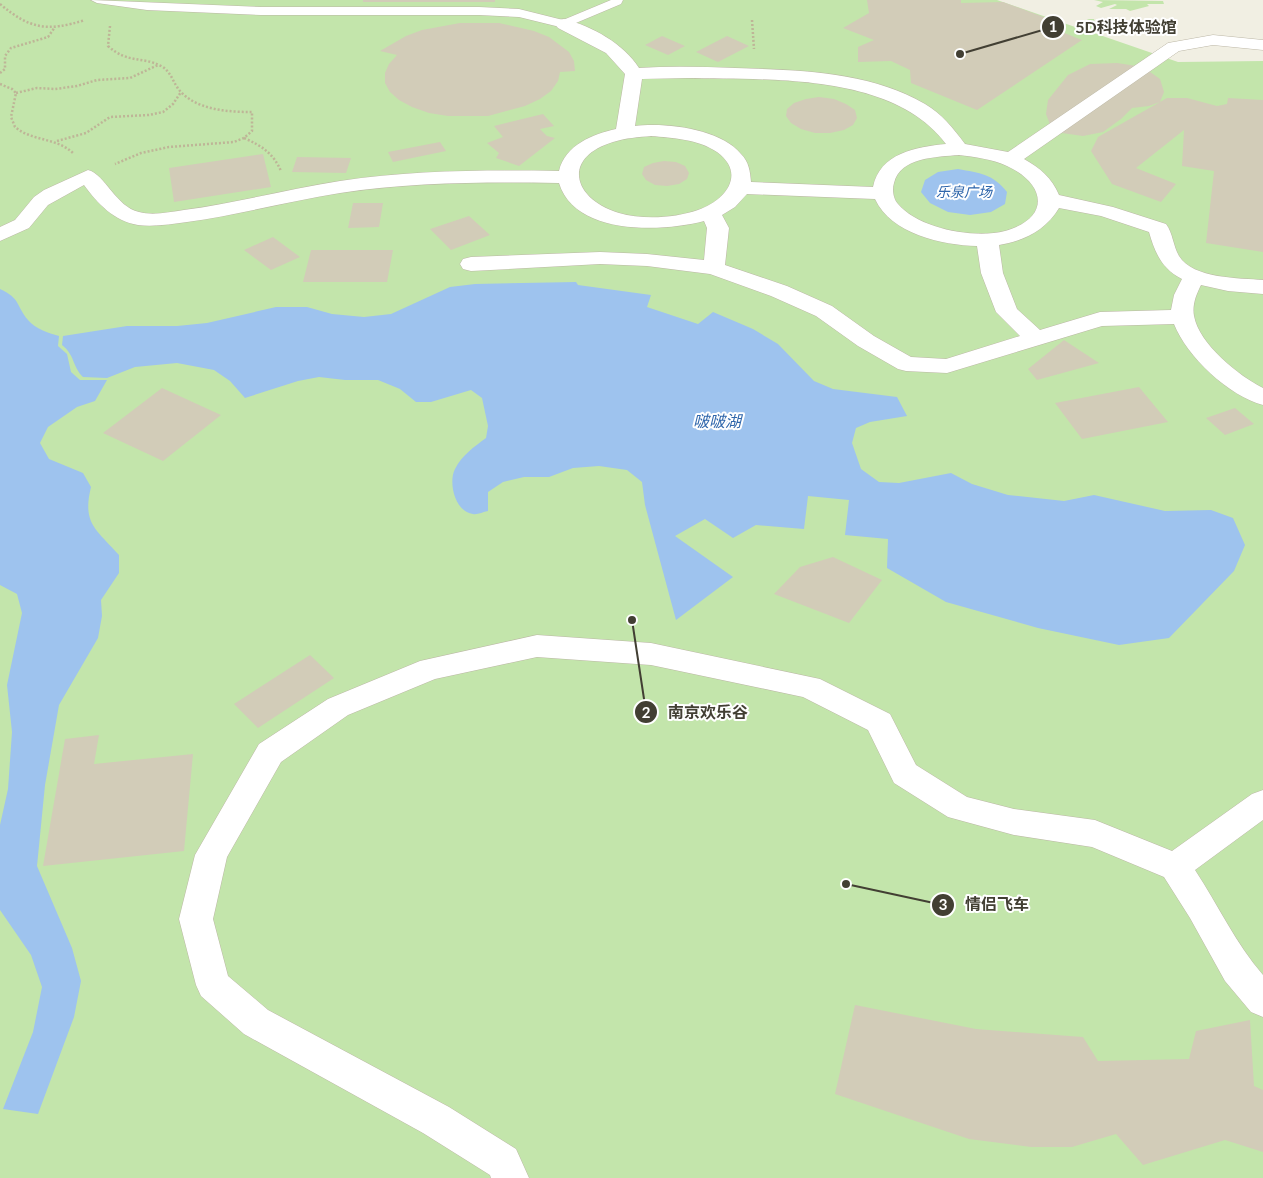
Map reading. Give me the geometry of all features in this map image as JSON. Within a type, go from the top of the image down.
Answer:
[{"type":"street","points":[[564,24],[610,46],[627,61],[634,74],[625,133]]},
{"type":"street","points":[[1010,160],[1174,47],[1213,40],[1263,45]]},
{"type":"street","points":[[634,74],[695,72],[813,77],[865,87],[903,101],[933,117],[951,135],[959,149]]},
{"type":"street","points":[[651,130],[677,132],[701,137],[722,147],[736,159],[742,173],[740,188],[730,202],[711,213],[687,220],[659,223],[631,222],[605,215],[585,204],[572,191],[567,177],[571,162],[583,150],[602,139],[625,133],[651,130]]},
{"type":"street","points":[[959,149],[985,153],[1010,160],[1030,171],[1045,185],[1050,200],[1047,214],[1034,226],[1013,235],[987,239],[958,238],[930,232],[906,221],[890,208],[882,193],[883,178],[893,166],[910,156],[933,151],[959,149]]},
{"type":"street","points":[[0,235],[22,224],[41,201],[51,194],[88,176],[95,187],[118,209],[135,218],[165,218],[204,214],[339,187],[403,179],[567,177]]},
{"type":"street","points":[[740,188],[882,193]]},
{"type":"street","points":[[1050,200],[1087,206],[1123,215],[1159,228],[1164,245],[1173,263],[1195,276],[1218,282],[1263,287]]},
{"type":"street","points":[[711,213],[718,228],[714,268]]},
{"type":"street","points":[[600,258],[607,237],[619,218]]},
{"type":"street","points":[[987,239],[992,273],[1007,312],[1036,339]]},
{"type":"street","points":[[471,264],[600,258],[647,260],[714,268],[824,311],[866,341],[906,364],[948,366],[1100,319],[1183,317]]},
{"type":"street","points":[[1195,276],[1183,296],[1183,317],[1197,344],[1230,379],[1263,397]]},
{"type":"street","points":[[510,1178],[503,1162],[436,1120],[256,1022],[213,985],[196,919],[211,855],[270,753],[338,707],[430,669],[537,646],[651,654],[810,688],[879,722],[905,774],[959,808],[1014,822],[1095,834],[1175,867],[1202,908],[1237,970],[1263,1001]]},
{"type":"street","points":[[1175,867],[1263,803]]},
{"type":"lane","points":[[97,0],[146,6],[261,11],[416,12],[479,10],[519,13],[564,24],[599,10],[617,0]]},
{"type":"path","points":[[0,4],[13,16],[41,26],[68,26],[91,19]]},
{"type":"path","points":[[16,93],[11,118],[14,128],[26,135],[56,141],[70,148],[88,176],[141,153],[200,144],[234,142],[244,138],[252,131],[252,112],[212,109],[181,92],[168,70],[158,65],[131,61],[114,53],[108,46],[111,30],[109,23]]},
{"type":"path","points":[[0,73],[5,69],[5,55],[9,49],[48,37],[55,27]]},
{"type":"path","points":[[16,93],[37,88],[55,89],[77,86],[97,80],[130,78],[158,65]]},
{"type":"path","points":[[0,84],[12,89],[16,93]]},
{"type":"path","points":[[56,141],[86,133],[110,117],[149,115],[163,112],[173,104],[181,92]]},
{"type":"path","points":[[244,138],[262,146],[274,155],[293,196]]},
{"type":"green space","points":[[0,0],[997,0],[1078,28],[1077,24],[1094,19],[1095,24],[1090,29],[1091,32],[1178,62],[1263,61],[1263,1178],[0,1178]]},
{"type":"green space","points":[[1094,0],[1163,1],[1164,4],[1147,4],[1149,6],[1130,11],[1126,9],[1109,9],[1117,5],[1115,4],[1101,8],[1096,6],[1103,2]]},
{"type":"water","name":"乐泉广场","points":[[958,169],[979,173],[997,181],[1007,192],[1005,204],[991,212],[970,215],[948,212],[930,203],[921,192],[925,180],[938,172]]},
{"type":"water","name":"啵啵湖","points":[[576,282],[578,285],[651,295],[647,307],[698,324],[713,312],[753,329],[778,344],[814,381],[833,389],[897,397],[907,416],[870,422],[856,428],[852,443],[861,469],[879,482],[899,483],[951,473],[972,484],[1008,495],[1064,501],[1094,495],[1165,511],[1211,510],[1233,518],[1245,545],[1234,571],[1169,638],[1119,645],[1038,628],[946,602],[887,568],[888,539],[845,535],[849,500],[808,496],[804,529],[756,525],[733,538],[705,519],[675,536],[733,577],[676,620],[645,505],[642,482],[627,470],[599,466],[573,468],[549,477],[524,477],[503,482],[488,492],[488,511],[475,514],[467,512],[462,508],[455,496],[452,481],[453,475],[465,455],[486,438],[488,426],[482,398],[471,390],[431,402],[416,402],[400,389],[378,380],[345,380],[319,377],[298,381],[245,398],[230,381],[214,370],[177,363],[135,367],[107,378],[83,377],[62,345],[63,336],[127,326],[177,326],[207,323],[276,307],[307,307],[332,314],[364,317],[391,314],[450,287],[475,284]]},
{"type":"water","points":[[0,289],[15,299],[31,323],[42,330],[59,336],[58,346],[67,354],[71,372],[80,380],[107,380],[95,401],[77,407],[48,427],[40,443],[49,459],[83,473],[91,487],[88,510],[93,525],[119,555],[119,573],[101,600],[102,616],[98,638],[59,705],[45,785],[37,866],[72,948],[81,981],[74,1017],[38,1114],[3,1109],[33,1032],[42,987],[31,955],[0,910],[0,825],[8,789],[12,732],[7,685],[22,613],[17,594],[0,585]]},
{"type":"building","points":[[363,0],[495,0],[495,2],[363,2]]},
{"type":"building","points":[[867,0],[961,0],[961,3],[1003,2],[1049,19],[1042,24],[1082,40],[977,110],[911,83],[910,70],[891,61],[858,62],[858,47],[874,40],[843,28],[869,13]]},
{"type":"building","points":[[460,23],[499,23],[534,31],[549,37],[569,52],[574,61],[575,71],[560,72],[558,81],[551,91],[540,99],[525,106],[488,116],[448,116],[429,113],[399,100],[390,92],[385,83],[385,73],[389,64],[397,55],[380,51],[406,36],[422,30]]},
{"type":"building","points":[[662,36],[685,46],[668,55],[645,45]]},
{"type":"building","points":[[727,36],[749,46],[718,62],[696,52]]},
{"type":"building","points":[[1117,63],[1143,67],[1160,79],[1164,92],[1160,102],[1149,106],[1132,108],[1103,132],[1083,136],[1062,133],[1051,127],[1046,114],[1048,100],[1068,75],[1090,64]]},
{"type":"building","points":[[819,97],[834,99],[855,110],[857,118],[853,125],[844,130],[830,133],[815,133],[801,129],[791,123],[786,116],[787,109],[794,103]]},
{"type":"building","points":[[1167,98],[1187,98],[1217,106],[1227,104],[1228,98],[1263,100],[1263,252],[1206,243],[1214,171],[1182,166],[1184,130],[1136,168],[1176,184],[1161,202],[1112,184],[1091,151],[1098,137]]},
{"type":"building","points":[[543,114],[554,126],[540,129],[547,136],[555,138],[519,166],[496,158],[499,153],[487,143],[503,137],[494,126]]},
{"type":"building","points":[[440,142],[446,151],[393,162],[388,152]]},
{"type":"building","points":[[263,154],[271,187],[174,202],[169,168]]},
{"type":"building","points":[[297,157],[351,158],[346,173],[292,172]]},
{"type":"building","points":[[664,161],[676,162],[685,166],[689,173],[687,179],[679,184],[667,186],[655,185],[646,180],[642,174],[644,167]]},
{"type":"building","points":[[353,203],[383,203],[379,227],[348,228]]},
{"type":"building","points":[[469,216],[490,235],[451,250],[430,229]]},
{"type":"building","points":[[273,237],[300,257],[271,270],[244,250]]},
{"type":"building","points":[[311,250],[393,250],[387,282],[303,282]]},
{"type":"building","points":[[1064,340],[1099,363],[1037,380],[1028,369]]},
{"type":"building","points":[[1139,387],[1168,422],[1082,439],[1055,403]]},
{"type":"building","points":[[162,388],[221,415],[163,461],[103,433]]},
{"type":"building","points":[[1235,408],[1254,424],[1225,435],[1206,418]]},
{"type":"building","points":[[833,557],[882,580],[849,623],[774,594],[800,567]]},
{"type":"building","points":[[310,655],[334,678],[258,728],[234,704]]},
{"type":"building","points":[[99,735],[94,764],[193,754],[184,851],[43,866],[65,739]]},
{"type":"building","points":[[855,1005],[976,1029],[1083,1037],[1098,1061],[1189,1059],[1196,1031],[1250,1020],[1254,1086],[1263,1090],[1263,1152],[1225,1140],[1143,1165],[1116,1134],[1072,1147],[1031,1147],[969,1139],[835,1094]]},
{"type":"place","name":"5D科技体验馆","points":[[960,54]]},
{"type":"place","name":"南京欢乐谷","points":[[632,620]]},
{"type":"place","name":"情侣飞车","points":[[846,884]]}]
